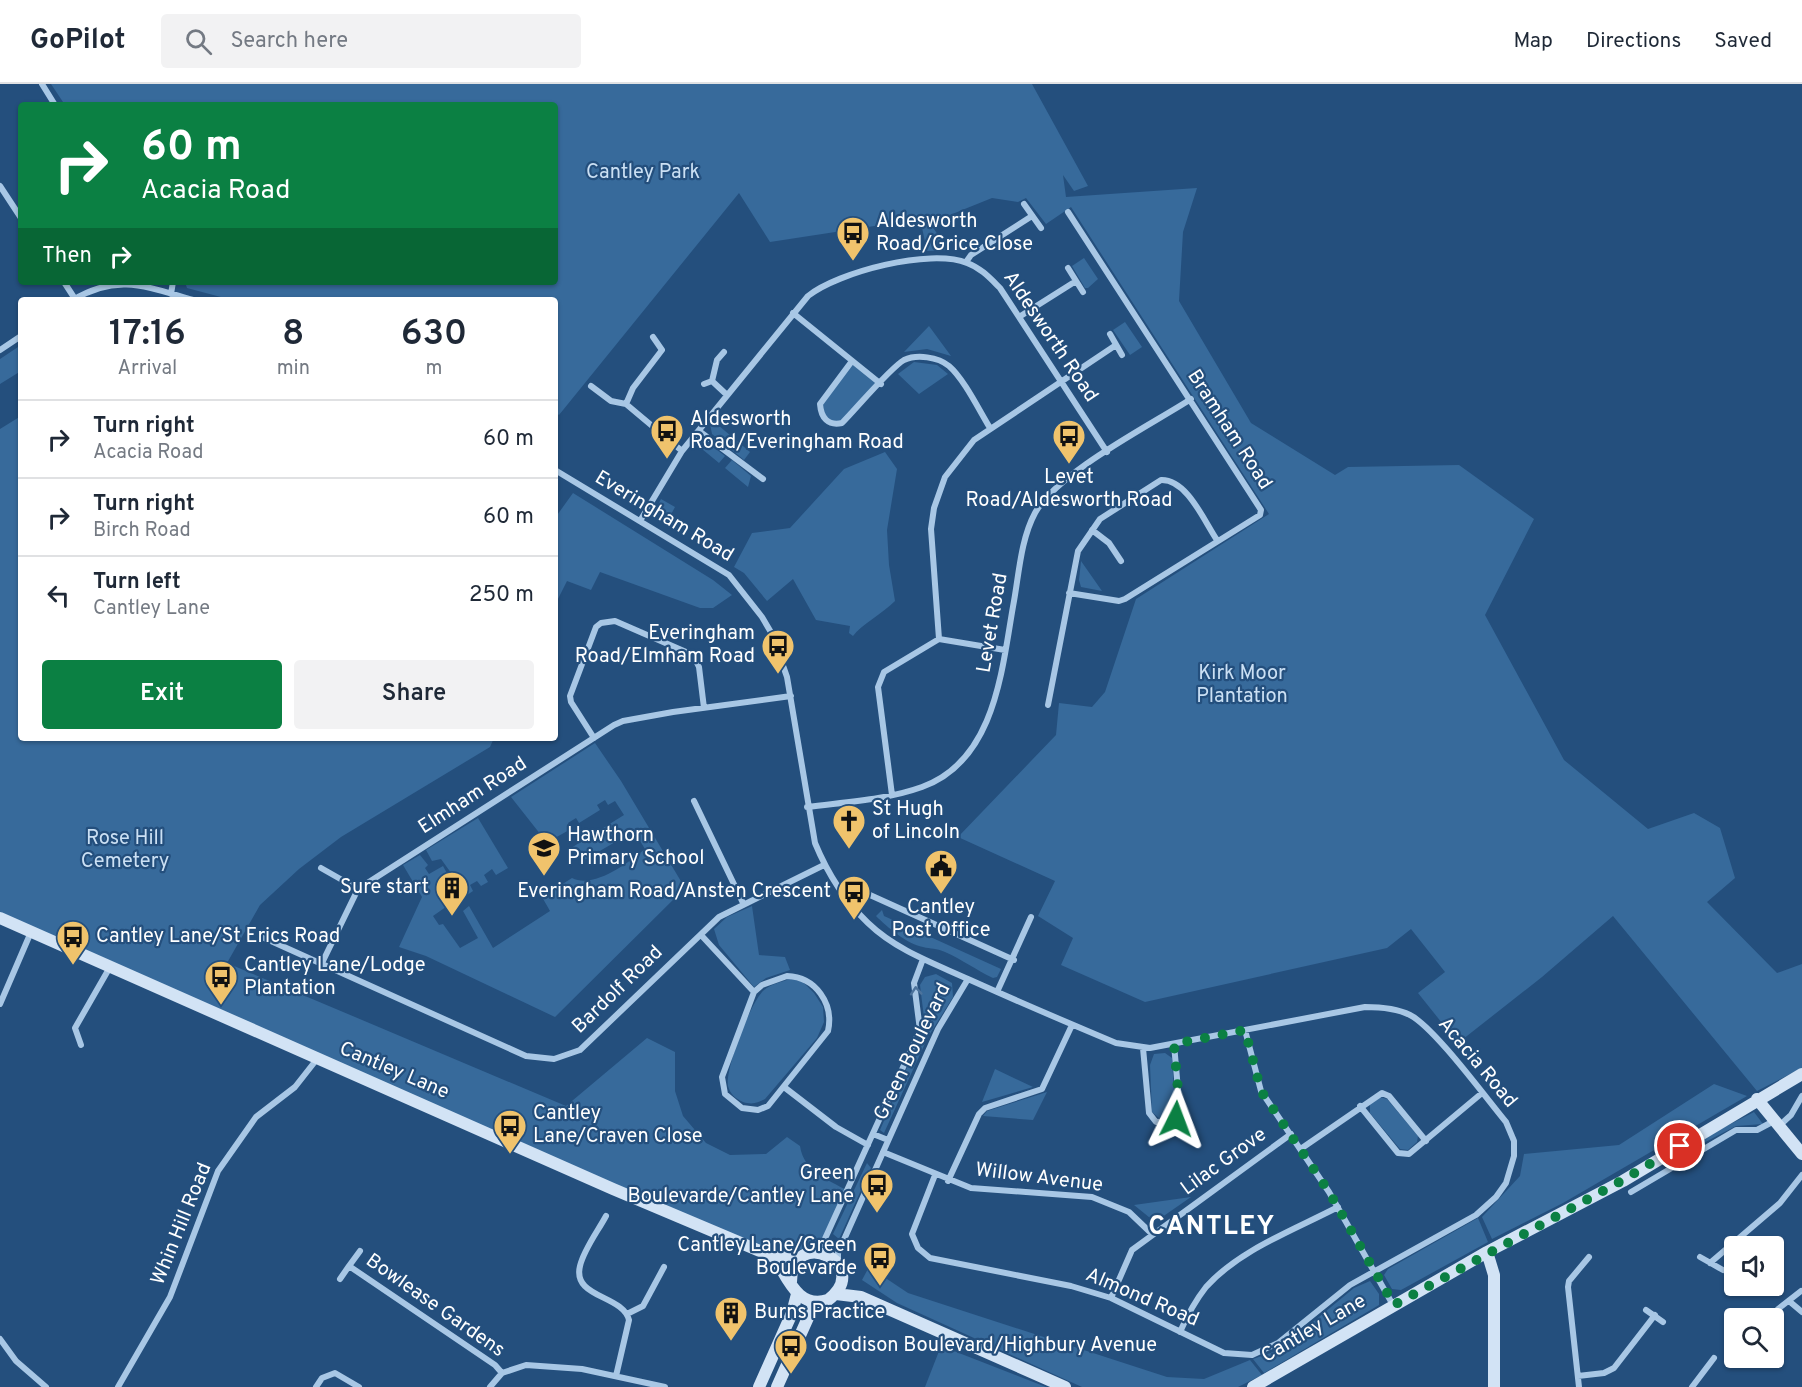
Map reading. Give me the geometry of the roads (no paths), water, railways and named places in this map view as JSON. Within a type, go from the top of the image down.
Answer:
[{"type":"main road","name":"Cantley Lane","points":[[0,918],[317,1059],[774,1257],[799,1258]]},
{"type":"main road","name":"Cantley Lane","points":[[1253,1387],[1487,1252],[1623,1180],[1802,1074]]},
{"type":"main road","points":[[1756,1100],[1802,1154]]},
{"type":"main road","points":[[791,1282],[791,1273],[799,1258],[811,1252],[828,1255],[861,1297]]},
{"type":"main road","points":[[1487,1252],[1494,1275],[1494,1387]]},
{"type":"main road","points":[[759,1387],[797,1302],[797,1294],[791,1282],[774,1257]]},
{"type":"main road","points":[[836,1294],[840,1270]]},
{"type":"main road","points":[[797,1294],[808,1302],[820,1303]]},
{"type":"main road","points":[[777,1387],[811,1311],[836,1294],[861,1297],[1065,1387]]},
{"type":"main road","points":[[779,1344],[793,1350]]},
{"type":"street","points":[[42,84],[53,102]]},
{"type":"street","points":[[0,186],[18,213]]},
{"type":"street","points":[[1024,204],[1041,228]]},
{"type":"street","name":"Bramham Road","points":[[1068,212],[1262,510],[1260,515],[1125,599],[1119,601],[1069,593]]},
{"type":"street","points":[[966,262],[971,255],[1032,216]]},
{"type":"street","name":"Aldesworth Road","points":[[640,521],[682,451],[793,313],[819,287],[846,275],[926,258],[939,257],[966,262],[988,275],[1019,317],[1107,452]]},
{"type":"street","points":[[1068,268],[1083,292]]},
{"type":"street","points":[[1019,317],[1076,281]]},
{"type":"street","points":[[78,297],[105,285]]},
{"type":"street","points":[[140,285],[182,297]]},
{"type":"street","points":[[171,294],[172,285]]},
{"type":"street","points":[[793,313],[881,384]]},
{"type":"street","points":[[1110,334],[1122,355]]},
{"type":"street","points":[[626,404],[633,388],[662,350],[653,337]]},
{"type":"street","points":[[0,350],[18,338]]},
{"type":"street","points":[[939,639],[931,554],[934,508],[950,468],[974,440],[990,428],[1116,345]]},
{"type":"street","points":[[712,381],[717,360],[724,352]]},
{"type":"street","points":[[852,361],[820,404],[824,418],[834,425],[842,423],[900,364],[912,357],[943,362],[950,367],[990,428]]},
{"type":"street","points":[[712,381],[728,395]]},
{"type":"street","points":[[704,384],[712,381]]},
{"type":"street","points":[[591,386],[611,401],[626,404],[682,451]]},
{"type":"street","name":"Levet Road","points":[[807,807],[892,795],[925,786],[961,760],[972,747],[992,710],[1023,548],[1035,514],[1057,485],[1191,399]]},
{"type":"street","points":[[699,431],[763,479]]},
{"type":"street","name":"Everingham Road","points":[[558,472],[714,565],[738,584],[772,634],[782,657],[791,696],[814,843],[824,864],[868,924],[887,939],[923,959],[968,979]]},
{"type":"street","points":[[1048,705],[1078,551],[1100,519],[1161,480],[1168,480],[1182,488],[1217,540]]},
{"type":"street","points":[[1092,530],[1109,543],[1121,561]]},
{"type":"street","points":[[594,738],[571,702],[570,696],[596,627],[601,623],[615,621],[693,655],[699,667],[704,708]]},
{"type":"street","points":[[892,795],[879,680],[888,669],[939,639],[1005,650]]},
{"type":"street","name":"Elmham Road","points":[[358,890],[623,721],[791,696]]},
{"type":"street","points":[[694,801],[743,903]]},
{"type":"street","name":"Bardolf Road","points":[[262,937],[526,1056],[554,1059],[580,1050],[726,912],[824,864]]},
{"type":"street","points":[[321,868],[358,890],[322,963]]},
{"type":"street","points":[[870,895],[1014,960]]},
{"type":"street","points":[[997,992],[1014,960],[1031,917]]},
{"type":"street","points":[[0,1004],[31,932]]},
{"type":"street","points":[[701,935],[754,992]]},
{"type":"street","name":"Green Boulevard","points":[[811,1252],[823,1243],[920,1030],[914,983],[923,959]]},
{"type":"street","points":[[81,1045],[75,1028],[111,967]]},
{"type":"street","points":[[796,976],[808,981],[829,1007],[831,1016],[828,1031],[784,1087],[768,1106],[758,1110],[742,1108],[725,1094],[723,1077],[754,992],[770,982],[796,976]]},
{"type":"street","name":"Green Boulevard","points":[[840,1270],[838,1253],[938,1029],[968,979]]},
{"type":"street","name":"Acacia Road","points":[[968,979],[1116,1043],[1143,1048],[1365,1007],[1399,1011],[1423,1024],[1506,1122],[1514,1141],[1512,1167],[1506,1183],[1496,1197],[1476,1215],[1373,1272]]},
{"type":"street","points":[[948,1180],[979,1114],[986,1108],[1042,1089],[1072,1025]]},
{"type":"street","points":[[1245,1030],[1257,1082],[1268,1103],[1302,1148],[1394,1305]]},
{"type":"street","points":[[1143,1048],[1149,1113],[1156,1122],[1172,1121],[1180,1113],[1174,1044]]},
{"type":"street","name":"Whin Hill Road","points":[[118,1387],[170,1297],[218,1171],[256,1117],[295,1087],[317,1059]]},
{"type":"street","points":[[784,1087],[836,1127],[868,1145]]},
{"type":"street","points":[[1360,1106],[1398,1153],[1409,1154],[1482,1093]]},
{"type":"street","points":[[1302,1148],[1377,1095],[1386,1094],[1426,1141]]},
{"type":"street","points":[[1631,1192],[1736,1130],[1757,1130],[1776,1124],[1791,1115],[1802,1096]]},
{"type":"street","name":"Green Boulevard","points":[[873,1134],[888,1140]]},
{"type":"street","name":"Lilac Grove","points":[[1111,1298],[1127,1257],[1152,1234],[1291,1134]]},
{"type":"street","name":"Willow Avenue","points":[[883,1152],[948,1180],[982,1190],[1092,1197],[1129,1212],[1152,1234]]},
{"type":"street","points":[[863,1157],[878,1163]]},
{"type":"street","name":"Almond Road","points":[[935,1175],[912,1226],[914,1240],[922,1252],[930,1258],[1071,1286],[1111,1298],[1224,1353],[1252,1355],[1278,1343],[1350,1285],[1373,1272]]},
{"type":"street","points":[[1710,1263],[1780,1203],[1802,1175]]},
{"type":"street","points":[[1180,1332],[1200,1295],[1225,1270],[1246,1256],[1338,1207]]},
{"type":"street","points":[[606,1216],[582,1260],[579,1274],[586,1288],[622,1307],[627,1314],[629,1320],[616,1376]]},
{"type":"street","name":"Bowlease Gardens","points":[[340,1279],[360,1251]]},
{"type":"street","points":[[1579,1387],[1568,1287],[1569,1281],[1589,1257]]},
{"type":"street","points":[[1701,1257],[1723,1270]]},
{"type":"street","name":"Bowlease Gardens","points":[[349,1266],[495,1365],[502,1373]]},
{"type":"street","points":[[627,1314],[643,1306],[664,1268]]},
{"type":"street","points":[[1779,1308],[1801,1291]]},
{"type":"street","points":[[1789,1301],[1802,1312]]},
{"type":"street","points":[[1646,1310],[1663,1322]]},
{"type":"street","points":[[1578,1376],[1604,1374],[1614,1368],[1655,1315]]},
{"type":"street","points":[[0,1339],[16,1361],[46,1387]]},
{"type":"street","points":[[1692,1387],[1714,1359]]},
{"type":"street","points":[[490,1387],[502,1373],[526,1365],[616,1376],[665,1387]]},
{"type":"street","points":[[316,1387],[322,1378],[335,1373],[359,1387]]},
{"type":"place","name":"Aldesworth Road/Grice Close","points":[[853,262]]},
{"type":"place","name":"Aldesworth Road/Everingham Road","points":[[667,460]]},
{"type":"place","name":"Levet Road/Aldesworth Road","points":[[1069,465]]},
{"type":"place","name":"Everingham Road/Elmham Road","points":[[778,675]]},
{"type":"place","name":"St Hugh of Lincoln","points":[[849,850]]},
{"type":"place","name":"Hawthorn Primary School","points":[[544,877]]},
{"type":"place","name":"Cantley Post Office","points":[[941,895]]},
{"type":"place","name":"Sure start","points":[[452,917]]},
{"type":"place","name":"Everingham Road/Ansten Crescent","points":[[854,921]]},
{"type":"place","name":"Cantley Lane/St Erics Road","points":[[73,966]]},
{"type":"place","name":"Cantley Lane/Lodge Plantation","points":[[221,1006]]},
{"type":"place","name":"Cantley Lane/Craven Close","points":[[510,1155]]},
{"type":"place","name":"Green Boulevarde/Cantley Lane","points":[[877,1214]]},
{"type":"place","name":"Cantley Lane/Green Boulevarde","points":[[880,1287]]},
{"type":"place","name":"Burns Practice","points":[[731,1342]]},
{"type":"place","name":"Goodison Boulevard/Highbury Avenue","points":[[791,1375]]},
{"type":"district","name":"CANTLEY","points":[[1212,1227]]},
{"type":"park label","name":"Cantley Park","points":[[643,173]]},
{"type":"park label","name":"Kirk Moor Plantation","points":[[1242,686]]},
{"type":"park label","name":"Rose Hill Cemetery","points":[[125,850]]}]
